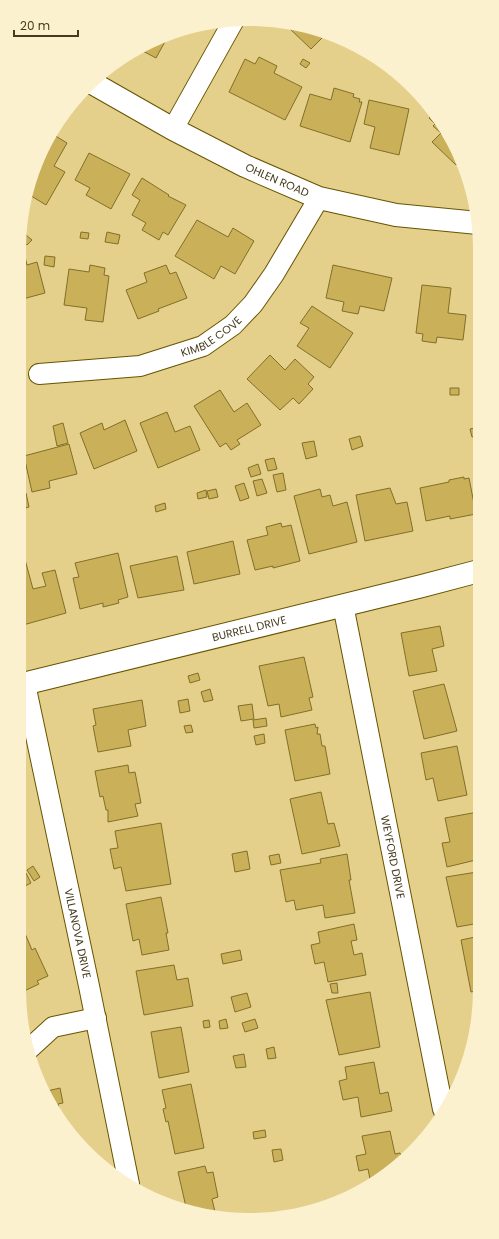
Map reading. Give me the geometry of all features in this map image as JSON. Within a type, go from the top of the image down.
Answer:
[{"type":"street","points":[[173,129],[230,27]]},
{"type":"street","name":"OHLEN ROAD","points":[[97,86],[173,129],[245,166],[319,198],[396,216],[471,222]]},
{"type":"street","name":"KIMBLE COVE","points":[[39,374],[140,366],[203,346],[233,325],[253,304],[274,274],[319,198]]},
{"type":"street","name":"BURRELL DRIVE","points":[[26,684],[473,572]]},
{"type":"street","name":"WEYFORD DRIVE","points":[[343,605],[442,1103]]},
{"type":"street","name":"VILLANOVA DRIVE","points":[[26,703],[96,1018],[128,1177]]},
{"type":"street","points":[[33,1045],[54,1028],[96,1018]]},
{"type":"building","points":[[291,30],[322,38],[311,49]]},
{"type":"building","points":[[164,43],[156,58],[145,52]]},
{"type":"building","points":[[259,57],[277,66],[274,73],[302,87],[285,120],[229,92],[245,59],[255,64]]},
{"type":"building","points":[[303,59],[310,63],[306,68],[300,64]]},
{"type":"building","points":[[334,88],[354,94],[353,97],[360,99],[359,102],[362,102],[350,142],[300,126],[310,94],[331,100]]},
{"type":"building","points":[[369,100],[409,109],[399,155],[370,148],[375,127],[364,124]]},
{"type":"building","points":[[440,134],[456,165],[432,142]]},
{"type":"building","points":[[57,137],[67,143],[54,166],[65,172],[46,205],[33,197],[43,164]]},
{"type":"building","points":[[89,153],[130,174],[111,209],[86,195],[90,188],[75,180]]},
{"type":"building","points":[[142,178],[169,195],[168,196],[186,205],[168,235],[163,232],[159,240],[142,230],[146,223],[132,215],[140,200],[132,195]]},
{"type":"building","points":[[197,220],[228,237],[233,228],[254,241],[235,274],[221,266],[214,279],[175,256]]},
{"type":"building","points":[[81,232],[89,233],[88,239],[80,238]]},
{"type":"building","points":[[107,232],[120,235],[118,244],[105,242]]},
{"type":"building","points":[[26,235],[32,240],[27,245],[26,244]]},
{"type":"building","points":[[45,256],[55,257],[54,267],[44,265]]},
{"type":"building","points":[[26,261],[27,265],[37,262],[45,293],[26,298]]},
{"type":"building","points":[[90,265],[105,268],[104,275],[109,276],[103,322],[85,320],[87,308],[64,305],[69,269],[89,272]]},
{"type":"building","points":[[166,265],[170,274],[176,272],[187,298],[158,309],[159,311],[138,319],[126,290],[147,282],[144,273]]},
{"type":"building","points":[[333,265],[392,278],[384,311],[360,306],[358,314],[342,311],[344,302],[326,298]]},
{"type":"building","points":[[422,285],[451,288],[448,313],[466,315],[463,340],[437,337],[436,343],[422,341],[423,334],[416,333]]},
{"type":"building","points":[[312,306],[353,333],[330,368],[297,346],[309,328],[300,323]]},
{"type":"building","points":[[270,355],[285,370],[295,359],[314,377],[308,384],[313,389],[299,404],[293,398],[280,410],[247,379]]},
{"type":"building","points":[[450,388],[459,388],[459,395],[450,395]]},
{"type":"building","points":[[220,390],[234,412],[247,403],[261,425],[237,440],[240,444],[231,450],[226,443],[220,447],[194,406]]},
{"type":"building","points":[[167,412],[175,432],[190,426],[200,450],[158,468],[140,423]]},
{"type":"building","points":[[125,420],[137,451],[94,469],[80,433],[102,423],[104,430]]},
{"type":"building","points":[[63,423],[68,443],[57,446],[53,426]]},
{"type":"building","points":[[473,428],[473,437],[472,437],[470,429]]},
{"type":"building","points":[[360,436],[363,446],[352,450],[349,439]]},
{"type":"building","points":[[314,441],[317,456],[306,459],[302,443]]},
{"type":"building","points":[[69,444],[77,474],[49,481],[50,488],[32,492],[26,465],[26,455]]},
{"type":"building","points":[[274,458],[277,469],[268,471],[265,460]]},
{"type":"building","points":[[258,464],[261,474],[251,477],[248,468]]},
{"type":"building","points":[[283,473],[286,490],[277,492],[273,475]]},
{"type":"building","points":[[464,477],[464,479],[469,478],[473,499],[473,515],[450,519],[450,516],[426,521],[420,488],[449,482],[449,480]]},
{"type":"building","points":[[262,479],[267,493],[257,496],[253,481]]},
{"type":"building","points":[[244,483],[249,498],[240,501],[235,486]]},
{"type":"building","points":[[390,488],[396,504],[407,502],[413,531],[365,541],[356,495]]},
{"type":"building","points":[[216,489],[218,497],[209,499],[207,491]]},
{"type":"building","points":[[320,489],[322,497],[330,495],[333,506],[347,502],[357,542],[309,554],[294,496]]},
{"type":"building","points":[[206,490],[207,497],[198,499],[197,493]]},
{"type":"building","points":[[26,493],[29,507],[26,508]]},
{"type":"building","points":[[165,503],[166,509],[156,512],[155,506]]},
{"type":"building","points":[[281,523],[282,527],[291,525],[300,561],[273,568],[273,566],[255,570],[247,540],[268,535],[266,527]]},
{"type":"building","points":[[233,541],[240,574],[194,584],[187,552]]},
{"type":"building","points":[[118,553],[128,597],[118,600],[119,603],[103,607],[103,603],[80,609],[73,578],[79,577],[75,563]]},
{"type":"building","points":[[177,556],[184,590],[138,598],[130,566]]},
{"type":"building","points":[[26,563],[33,589],[46,586],[42,573],[55,570],[66,613],[26,624]]},
{"type":"building","points":[[440,626],[444,646],[432,649],[437,671],[409,676],[401,633]]},
{"type":"building","points":[[304,657],[313,697],[309,698],[312,710],[281,717],[279,704],[268,706],[259,666]]},
{"type":"building","points":[[198,673],[200,680],[190,683],[188,676]]},
{"type":"building","points":[[444,684],[457,731],[424,739],[413,691]]},
{"type":"building","points":[[210,689],[213,700],[204,702],[201,692]]},
{"type":"building","points":[[188,699],[190,711],[180,713],[178,701]]},
{"type":"building","points":[[142,700],[146,726],[128,730],[131,746],[98,752],[93,726],[96,725],[93,709]]},
{"type":"building","points":[[252,704],[254,719],[241,721],[238,706]]},
{"type":"building","points":[[266,718],[267,726],[254,728],[253,720]]},
{"type":"building","points":[[315,724],[316,728],[318,727],[317,734],[320,734],[322,746],[325,746],[330,774],[295,781],[285,730]]},
{"type":"building","points":[[191,725],[193,732],[186,733],[184,726]]},
{"type":"building","points":[[264,734],[265,743],[256,745],[254,736]]},
{"type":"building","points":[[457,746],[467,795],[438,801],[433,778],[426,780],[421,753]]},
{"type":"building","points":[[128,765],[129,773],[135,772],[141,803],[135,804],[138,816],[108,822],[108,810],[106,810],[103,796],[100,797],[95,771]]},
{"type":"building","points":[[321,792],[328,824],[334,823],[340,846],[302,854],[290,799]]},
{"type":"building","points":[[473,813],[473,861],[447,867],[442,843],[450,842],[445,818]]},
{"type":"building","points":[[161,823],[171,884],[126,891],[121,867],[114,869],[110,849],[118,848],[115,831]]},
{"type":"building","points":[[247,851],[250,869],[235,872],[232,854]]},
{"type":"building","points":[[279,854],[281,863],[271,865],[269,856]]},
{"type":"building","points":[[347,854],[351,880],[349,880],[355,913],[325,918],[323,905],[296,910],[294,900],[286,902],[280,870],[321,863],[320,859]]},
{"type":"building","points":[[33,866],[40,877],[34,881],[27,870]]},
{"type":"building","points":[[26,873],[31,883],[26,886]]},
{"type":"building","points":[[473,873],[473,924],[457,927],[446,877]]},
{"type":"building","points":[[161,897],[168,933],[166,933],[169,950],[142,955],[139,939],[133,941],[126,904]]},
{"type":"building","points":[[354,924],[357,940],[351,941],[354,955],[362,953],[366,975],[328,982],[324,962],[315,964],[311,945],[320,943],[318,932]]},
{"type":"building","points":[[26,936],[32,950],[35,948],[48,976],[37,981],[39,984],[26,990]]},
{"type":"building","points":[[473,937],[473,992],[471,992],[461,940]]},
{"type":"building","points":[[240,950],[242,960],[223,964],[221,954]]},
{"type":"building","points":[[174,965],[177,980],[188,978],[193,1006],[144,1015],[136,971]]},
{"type":"building","points":[[337,983],[338,993],[332,993],[330,984]]},
{"type":"building","points":[[370,992],[380,1047],[339,1055],[326,1000]]},
{"type":"building","points":[[247,993],[251,1007],[235,1012],[231,997]]},
{"type":"building","points":[[226,1019],[228,1028],[220,1029],[219,1021]]},
{"type":"building","points":[[255,1019],[258,1028],[245,1032],[242,1023]]},
{"type":"building","points":[[209,1020],[210,1027],[204,1028],[203,1021]]},
{"type":"building","points":[[181,1027],[189,1072],[159,1078],[151,1032]]},
{"type":"building","points":[[274,1047],[276,1058],[268,1059],[266,1049]]},
{"type":"building","points":[[244,1054],[246,1067],[236,1068],[233,1056]]},
{"type":"building","points":[[374,1062],[380,1094],[388,1092],[392,1111],[361,1117],[358,1097],[343,1100],[339,1081],[347,1079],[345,1067]]},
{"type":"building","points":[[191,1084],[204,1148],[175,1154],[168,1121],[166,1122],[163,1109],[166,1108],[162,1090]]},
{"type":"building","points":[[60,1088],[63,1103],[58,1104],[50,1090]]},
{"type":"building","points":[[265,1130],[266,1137],[254,1139],[253,1132]]},
{"type":"building","points":[[390,1131],[395,1154],[400,1153],[401,1155],[370,1178],[368,1169],[359,1171],[356,1156],[366,1154],[362,1136]]},
{"type":"building","points":[[281,1149],[283,1160],[274,1162],[272,1150]]},
{"type":"building","points":[[205,1166],[207,1173],[213,1172],[218,1197],[212,1199],[215,1210],[185,1203],[178,1172]]}]
